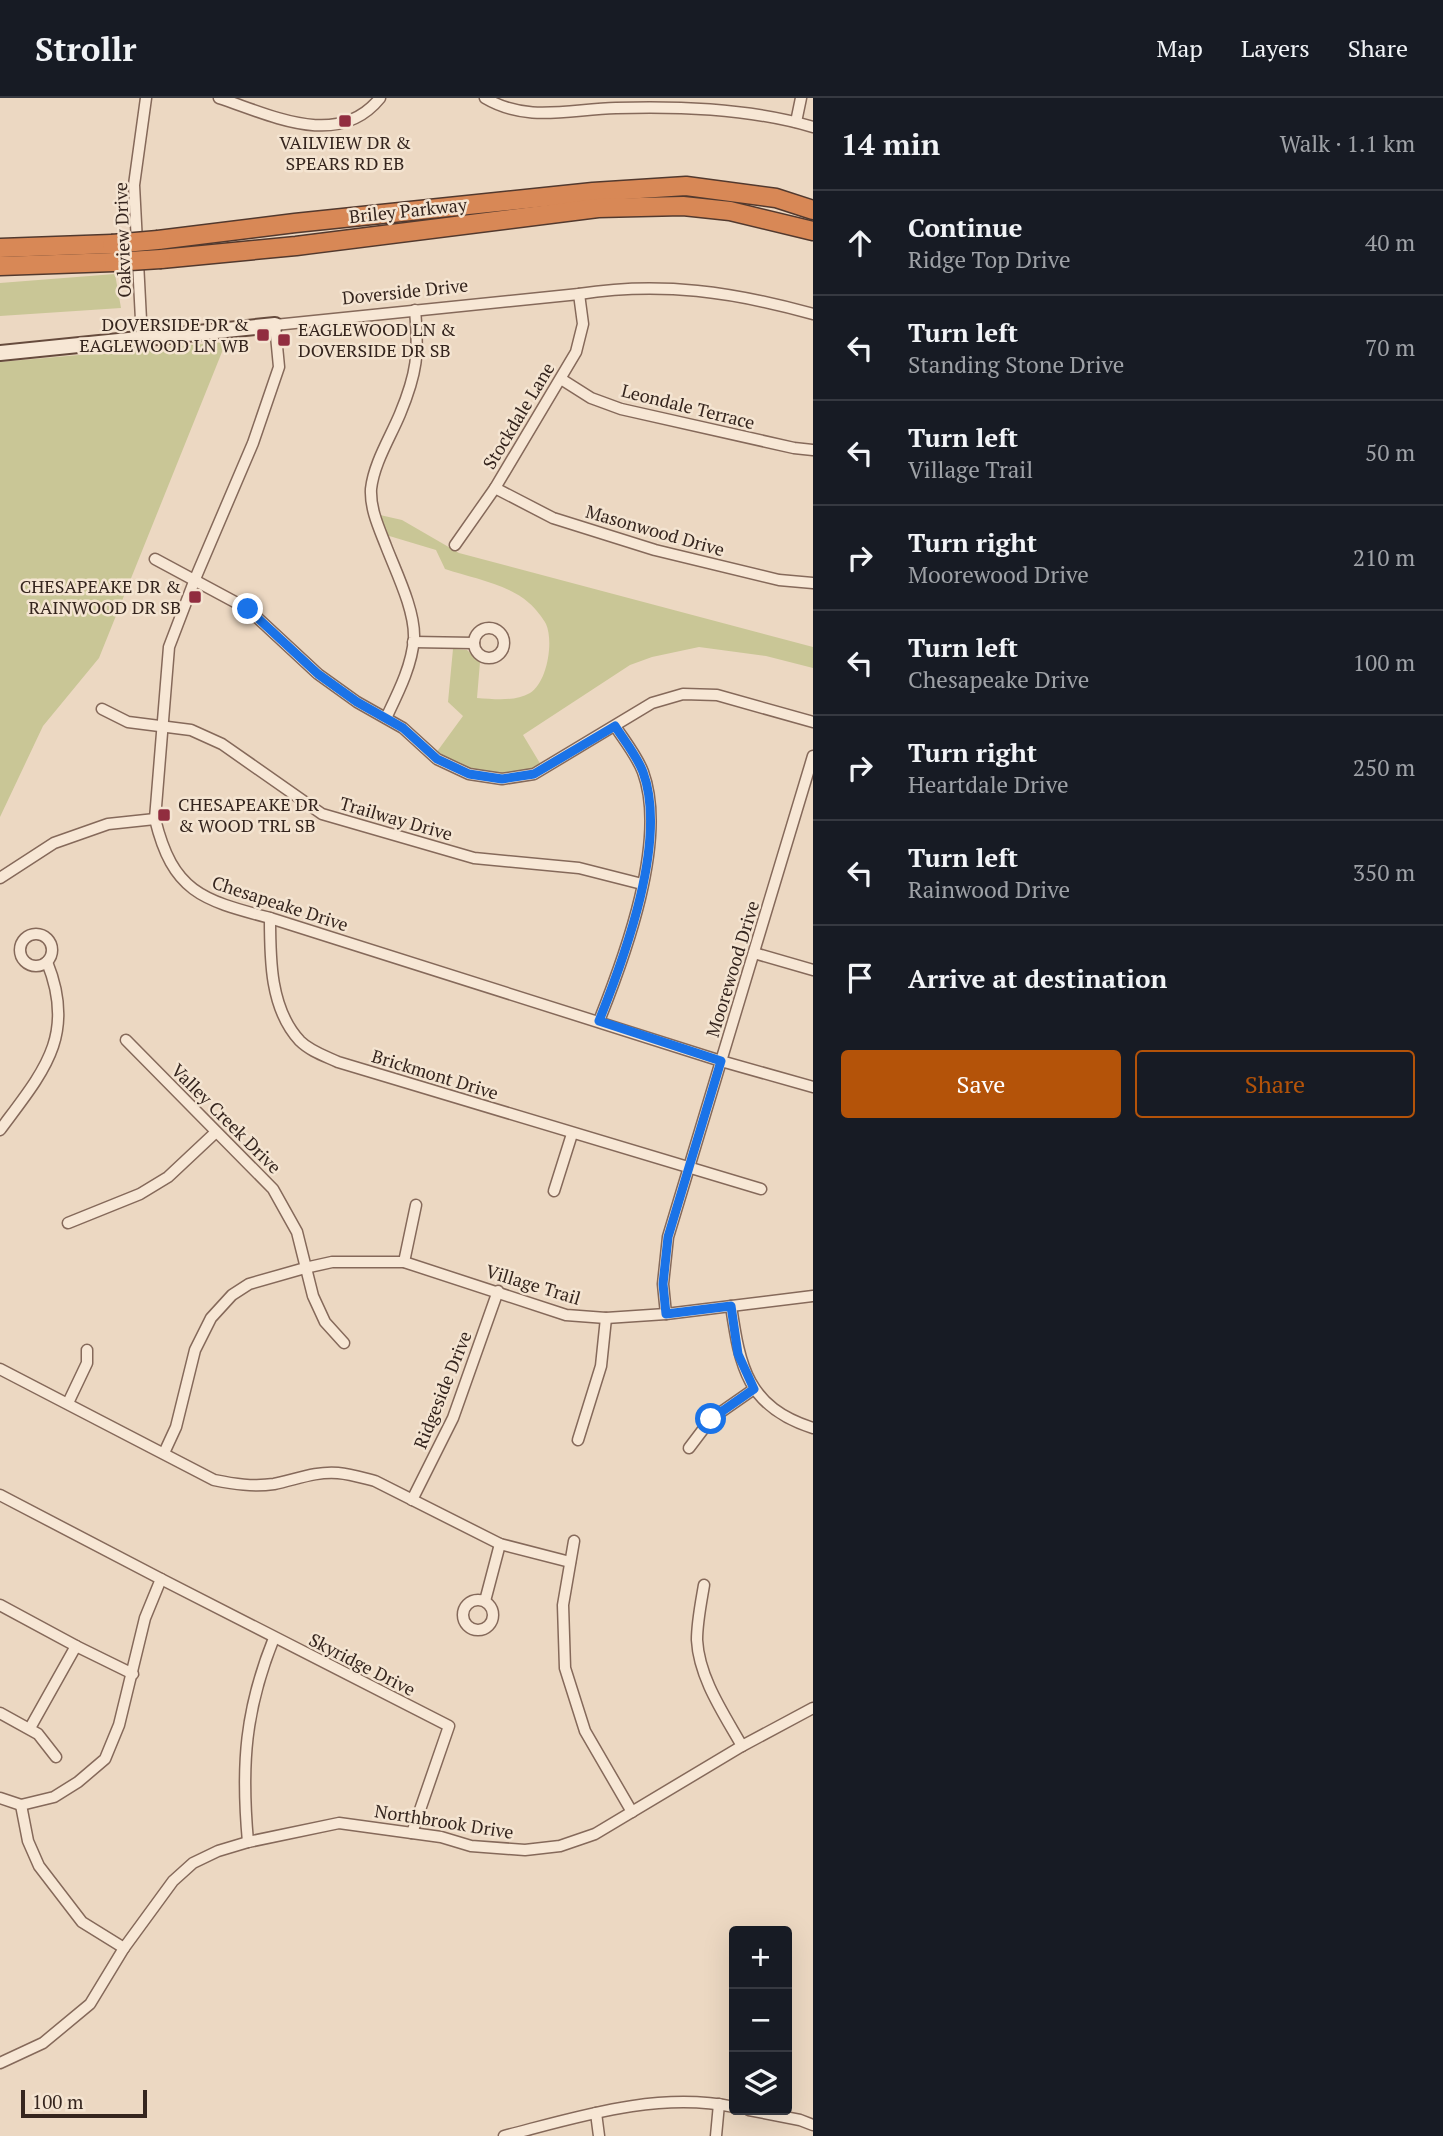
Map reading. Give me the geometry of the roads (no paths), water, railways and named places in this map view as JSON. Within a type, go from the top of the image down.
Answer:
[{"type":"highway","name":"Briley Parkway","points":[[0,266],[113,253],[158,240],[593,192],[685,186],[776,198],[813,210]]},
{"type":"highway","name":"Briley Parkway","points":[[0,248],[113,253],[161,259],[296,246],[598,208],[695,207],[730,211],[813,231]]},
{"type":"street","name":"Oakview Drive","points":[[142,338],[134,185],[146,98]]},
{"type":"street","points":[[219,98],[300,125],[330,126],[351,120],[370,110],[380,98]]},
{"type":"street","points":[[485,98],[500,107],[546,115],[616,103],[715,111],[796,121],[813,127]]},
{"type":"street","points":[[796,121],[802,98]]},
{"type":"street","name":"Doverside Drive","points":[[0,353],[579,295],[611,289],[661,287],[717,292],[768,301],[813,314]]},
{"type":"street","name":"Stockdale Lane","points":[[455,545],[495,488],[576,352],[583,324],[579,295]]},
{"type":"street","points":[[386,718],[402,685],[414,635],[406,596],[374,514],[371,490],[377,464],[412,382],[418,350],[415,310]]},
{"type":"street","name":"Chesapeake Drive","points":[[275,325],[279,367],[253,443],[169,647],[155,819],[167,859],[182,878],[201,895],[219,904],[721,1061],[813,1087]]},
{"type":"street","name":"Leondale Terrace","points":[[561,379],[592,398],[621,409],[813,450]]},
{"type":"street","name":"Masonwood Drive","points":[[495,488],[553,518],[655,550],[779,580],[813,583]]},
{"type":"street","points":[[155,559],[248,609],[318,674],[403,728],[437,759],[469,774],[502,779],[534,774],[652,704],[683,694],[717,695],[813,722]]},
{"type":"street","points":[[413,642],[474,643]]},
{"type":"street","name":"Trailway Drive","points":[[102,709],[128,722],[191,730],[222,744],[322,814],[474,858],[579,868],[642,884]]},
{"type":"street","points":[[599,1021],[620,969],[648,863],[652,810],[643,771],[615,726]]},
{"type":"street","name":"Moorewood Drive","points":[[666,1314],[663,1284],[668,1237],[813,756]]},
{"type":"street","points":[[0,878],[54,843],[108,824],[155,819]]},
{"type":"street","name":"Brickmont Drive","points":[[270,918],[270,965],[278,998],[288,1025],[301,1042],[338,1062],[761,1189]]},
{"type":"street","points":[[754,953],[813,970]]},
{"type":"street","points":[[0,1130],[50,1057],[56,1038],[60,1017],[58,996],[47,961]]},
{"type":"street","name":"Valley Creek Drive","points":[[126,1041],[273,1189],[297,1232],[313,1296],[325,1322],[344,1343]]},
{"type":"street","points":[[68,1223],[140,1194],[168,1177],[216,1132]]},
{"type":"street","points":[[554,1191],[572,1134]]},
{"type":"street","points":[[404,1262],[416,1205]]},
{"type":"street","name":"Village Trail","points":[[164,1453],[176,1427],[195,1350],[211,1318],[232,1295],[249,1284],[305,1268],[332,1262],[404,1262],[566,1315],[606,1318],[666,1314],[813,1296]]},
{"type":"street","name":"Ridgeside Drive","points":[[412,1500],[453,1418],[498,1291]]},
{"type":"street","points":[[731,1306],[738,1354],[754,1389],[772,1406],[802,1425],[813,1428]]},
{"type":"street","points":[[578,1440],[601,1366],[606,1318]]},
{"type":"street","points":[[68,1403],[88,1363],[86,1350]]},
{"type":"street","points":[[0,1369],[214,1480],[242,1485],[273,1484],[313,1474],[337,1473],[375,1481],[500,1544],[570,1562]]},
{"type":"street","points":[[690,1448],[711,1419],[754,1389]]},
{"type":"street","name":"Skyridge Drive","points":[[0,1495],[449,1726],[412,1833]]},
{"type":"street","points":[[574,1541],[563,1605],[565,1668],[585,1731],[632,1812]]},
{"type":"street","points":[[485,1601],[500,1544]]},
{"type":"street","points":[[0,1798],[22,1805],[54,1797],[78,1782],[104,1759],[119,1725],[145,1618],[161,1579]]},
{"type":"street","points":[[704,1585],[698,1620],[700,1660],[714,1694],[742,1746]]},
{"type":"street","points":[[0,1605],[133,1674]]},
{"type":"street","points":[[248,1842],[244,1754],[262,1668],[274,1638]]},
{"type":"street","points":[[30,1728],[76,1646]]},
{"type":"street","name":"Northbrook Drive","points":[[0,2063],[43,2043],[90,2004],[124,1948],[173,1881],[193,1863],[218,1851],[340,1823],[440,1836],[471,1846],[525,1850],[560,1846],[594,1834],[742,1746],[813,1708]]},
{"type":"street","points":[[0,1713],[30,1728],[46,1742],[56,1757]]},
{"type":"street","points":[[22,1805],[28,1841],[39,1866],[82,1922],[124,1948]]},
{"type":"street","points":[[504,2136],[636,2104],[729,2106]]},
{"type":"street","points":[[716,2136],[719,2104]]},
{"type":"street","points":[[596,2113],[599,2136]]},
{"type":"street","points":[[774,2115],[813,2125]]},
{"type":"place","name":"VAILVIEW DR & SPEARS RD EB","points":[[345,121]]},
{"type":"place","name":"DOVERSIDE DR & EAGLEWOOD LN WB","points":[[263,335]]},
{"type":"place","name":"EAGLEWOOD LN & DOVERSIDE DR SB","points":[[284,340]]},
{"type":"place","name":"CHESAPEAKE DR & RAINWOOD DR SB","points":[[195,597]]},
{"type":"place","name":"CHESAPEAKE DR & WOOD TRL SB","points":[[164,815]]}]
